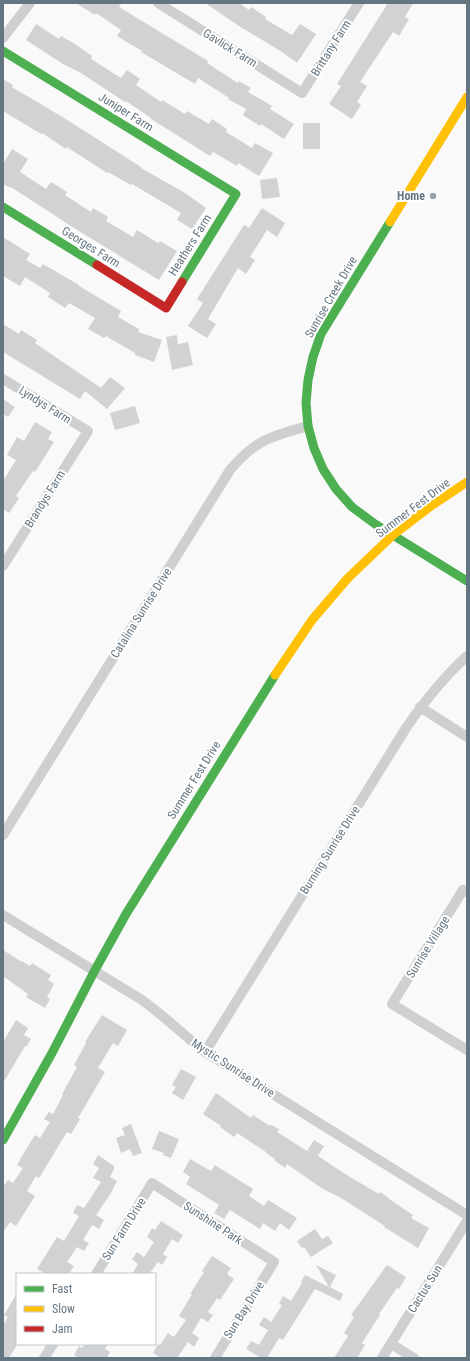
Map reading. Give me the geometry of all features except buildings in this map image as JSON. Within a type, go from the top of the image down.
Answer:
[{"type":"street","points":[[3,38],[30,3]]},
{"type":"street","name":"Gavlick Farm","points":[[158,3],[302,93]]},
{"type":"street","name":"Brittany Farm","points":[[302,93],[359,3]]},
{"type":"street","name":"Juniper Farm","points":[[3,51],[236,194]]},
{"type":"street","name":"Sunrise Creek Drive","points":[[467,97],[321,334],[315,348],[308,378],[306,401],[308,426],[315,452],[322,467],[342,496],[364,517],[467,581]]},
{"type":"street","name":"Heathers Farm","points":[[166,308],[236,194]]},
{"type":"street","name":"Georges Farm","points":[[3,207],[166,308]]},
{"type":"street","name":"Lyndys Farm","points":[[3,378],[88,431]]},
{"type":"street","name":"Catalina Sunrise Drive","points":[[3,835],[230,470],[241,457],[254,446],[283,433],[308,426]]},
{"type":"street","name":"Brandys Farm","points":[[3,566],[88,431]]},
{"type":"street","name":"Summer Fest Drive","points":[[3,1140],[52,1053],[94,970],[126,914],[285,659],[312,620],[348,578],[393,535],[431,506],[467,482]]},
{"type":"street","name":"Burning Sunrise Drive","points":[[205,1052],[406,728],[420,707],[450,672],[467,656]]},
{"type":"street","points":[[420,707],[467,737]]},
{"type":"street","name":"Sunrise Village","points":[[465,891],[392,1004],[467,1050]]},
{"type":"street","name":"Mystic Sunrise Drive","points":[[3,915],[94,970],[158,1012],[179,1032],[205,1052],[467,1215]]},
{"type":"street","name":"Sunshine Park","points":[[152,1183],[274,1262]]},
{"type":"street","name":"Sun Farm Drive","points":[[97,1273],[152,1183]]},
{"type":"street","name":"Cactus Sun","points":[[382,1358],[467,1220]]},
{"type":"street","name":"Sun Bay Drive","points":[[215,1358],[274,1262]]},
{"type":"street","points":[[391,1344],[414,1358]]},
{"type":"street","points":[[44,1358],[52,1345]]},
{"type":"traffic: fast","points":[[3,51],[236,194],[182,282]]},
{"type":"traffic: fast","points":[[3,207],[97,265]]},
{"type":"traffic: fast","points":[[390,222],[321,334],[313,357],[308,380],[306,403],[308,426],[314,448],[323,469],[336,489],[352,507],[375,524],[467,581]]},
{"type":"traffic: fast","points":[[3,1140],[52,1053],[126,914],[275,675]]},
{"type":"traffic: slow","points":[[390,222],[467,97]]},
{"type":"traffic: slow","points":[[275,675],[312,620],[348,578],[393,535],[431,506],[467,482]]},
{"type":"traffic: jam","points":[[97,265],[166,308],[182,282]]},
{"type":"place","name":"Home","points":[[433,196]]}]
